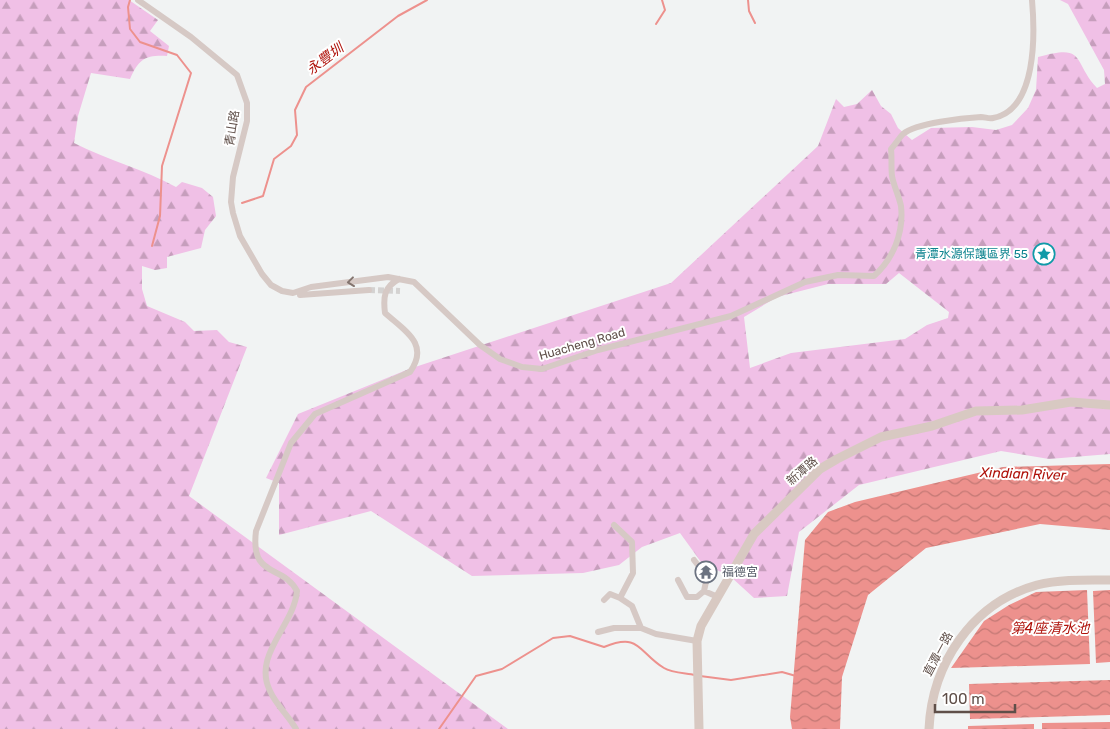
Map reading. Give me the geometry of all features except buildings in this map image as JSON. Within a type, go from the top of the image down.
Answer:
[{"type":"street","points":[[138,0],[223,61],[237,75],[247,103],[247,121],[233,177],[231,202],[240,236],[262,274],[271,285],[282,291],[296,294],[370,290]]},
{"type":"street","name":"Huacheng Road","points":[[399,279],[414,282],[420,286],[473,338],[500,359],[522,367],[542,369],[598,350],[731,316],[805,282],[838,275],[874,276],[887,264],[894,253],[899,230],[901,207],[892,178],[891,149],[904,134],[922,126],[981,117],[993,118],[1014,107],[1023,95],[1031,65],[1034,40],[1032,0]]},
{"type":"street","points":[[296,294],[311,287],[388,277],[399,279]]},
{"type":"street","points":[[296,729],[270,693],[264,670],[269,655],[296,602],[297,591],[286,579],[268,570],[258,557],[254,546],[256,531],[291,443],[315,414],[410,372],[416,364],[419,353],[416,344],[410,335],[385,313],[385,291],[390,284],[399,279]]},
{"type":"street","name":"新潭路","points":[[699,729],[697,675],[698,641],[702,626],[754,534],[820,469],[881,437],[932,426],[976,411],[1022,410],[1072,402],[1110,405]]},
{"type":"street","points":[[614,525],[632,542],[634,573],[620,598]]},
{"type":"street","points":[[678,580],[687,596],[697,597],[704,591],[707,578],[694,560]]},
{"type":"street","name":"直潭一路","points":[[929,729],[932,699],[938,678],[962,635],[978,617],[1003,600],[1036,585],[1063,581],[1110,580]]},
{"type":"street","points":[[704,591],[718,597]]},
{"type":"street","points":[[604,600],[610,594],[632,606],[641,628]]},
{"type":"street","points":[[598,632],[614,628],[641,628],[656,634],[698,641]]},
{"type":"green space","points":[[0,0],[129,0],[158,20],[150,31],[169,46],[167,56],[153,56],[144,60],[136,67],[130,79],[91,73],[78,116],[74,143],[176,187],[182,182],[202,188],[213,197],[216,216],[205,230],[201,248],[167,257],[167,268],[155,270],[142,266],[142,289],[147,306],[185,322],[194,331],[217,330],[229,342],[247,347],[189,496],[508,729],[0,729]]},
{"type":"green space","points":[[1060,0],[1110,0],[1110,454],[1049,459],[1001,451],[859,485],[799,532],[787,596],[754,598],[731,577],[701,562],[680,533],[642,547],[619,565],[583,573],[472,576],[371,511],[279,535],[279,483],[266,478],[298,414],[409,369],[671,283],[818,146],[836,99],[844,107],[857,104],[872,90],[881,106],[891,114],[898,128],[912,140],[931,128],[972,127],[996,130],[1012,125],[1028,108],[1036,90],[1038,57],[1064,52],[1072,54],[1097,88],[1105,84],[1104,70],[1068,4]],"holes":[[[899,273],[949,312],[948,318],[927,325],[905,339],[791,353],[750,368],[744,317],[777,297],[828,284],[886,284]]]},
{"type":"water","name":"Xindian River","points":[[1110,464],[1110,530],[1040,524],[926,548],[868,595],[842,677],[840,729],[792,729],[790,717],[805,540],[828,512],[855,502],[1003,467]]},
{"type":"water","name":"第4座清水池","points":[[1087,590],[1090,664],[951,668],[984,621],[1009,605],[1036,592]]},
{"type":"water","points":[[1110,590],[1110,662],[1096,663],[1093,591]]},
{"type":"water","points":[[1110,680],[1110,715],[970,719],[969,684]]},
{"type":"water","points":[[1110,722],[1110,729],[1042,729],[1042,723]]},
{"type":"water","points":[[1034,724],[1034,729],[968,729],[968,726]]},
{"type":"waterway","points":[[130,0],[128,7],[130,29],[140,42],[177,55],[191,73],[162,166],[160,216],[152,246]]},
{"type":"waterway","name":"永豐圳","points":[[242,203],[263,196],[274,159],[291,146],[297,135],[295,110],[306,87],[398,16],[427,0]]},
{"type":"waterway","points":[[656,24],[665,10],[662,0]]},
{"type":"waterway","points":[[748,0],[749,11],[755,23]]},
{"type":"waterway","points":[[439,729],[476,676],[502,669],[553,638],[570,636],[604,647],[616,643],[632,643],[667,670],[695,675]]},
{"type":"waterway","points":[[700,676],[731,680],[782,672],[796,676]]},
{"type":"tunnel","points":[[369,290],[400,291]]},
{"type":"place","name":"青潭水源保護區界 55","points":[[1044,254]]},
{"type":"place","name":"福德宮","points":[[706,572]]}]
